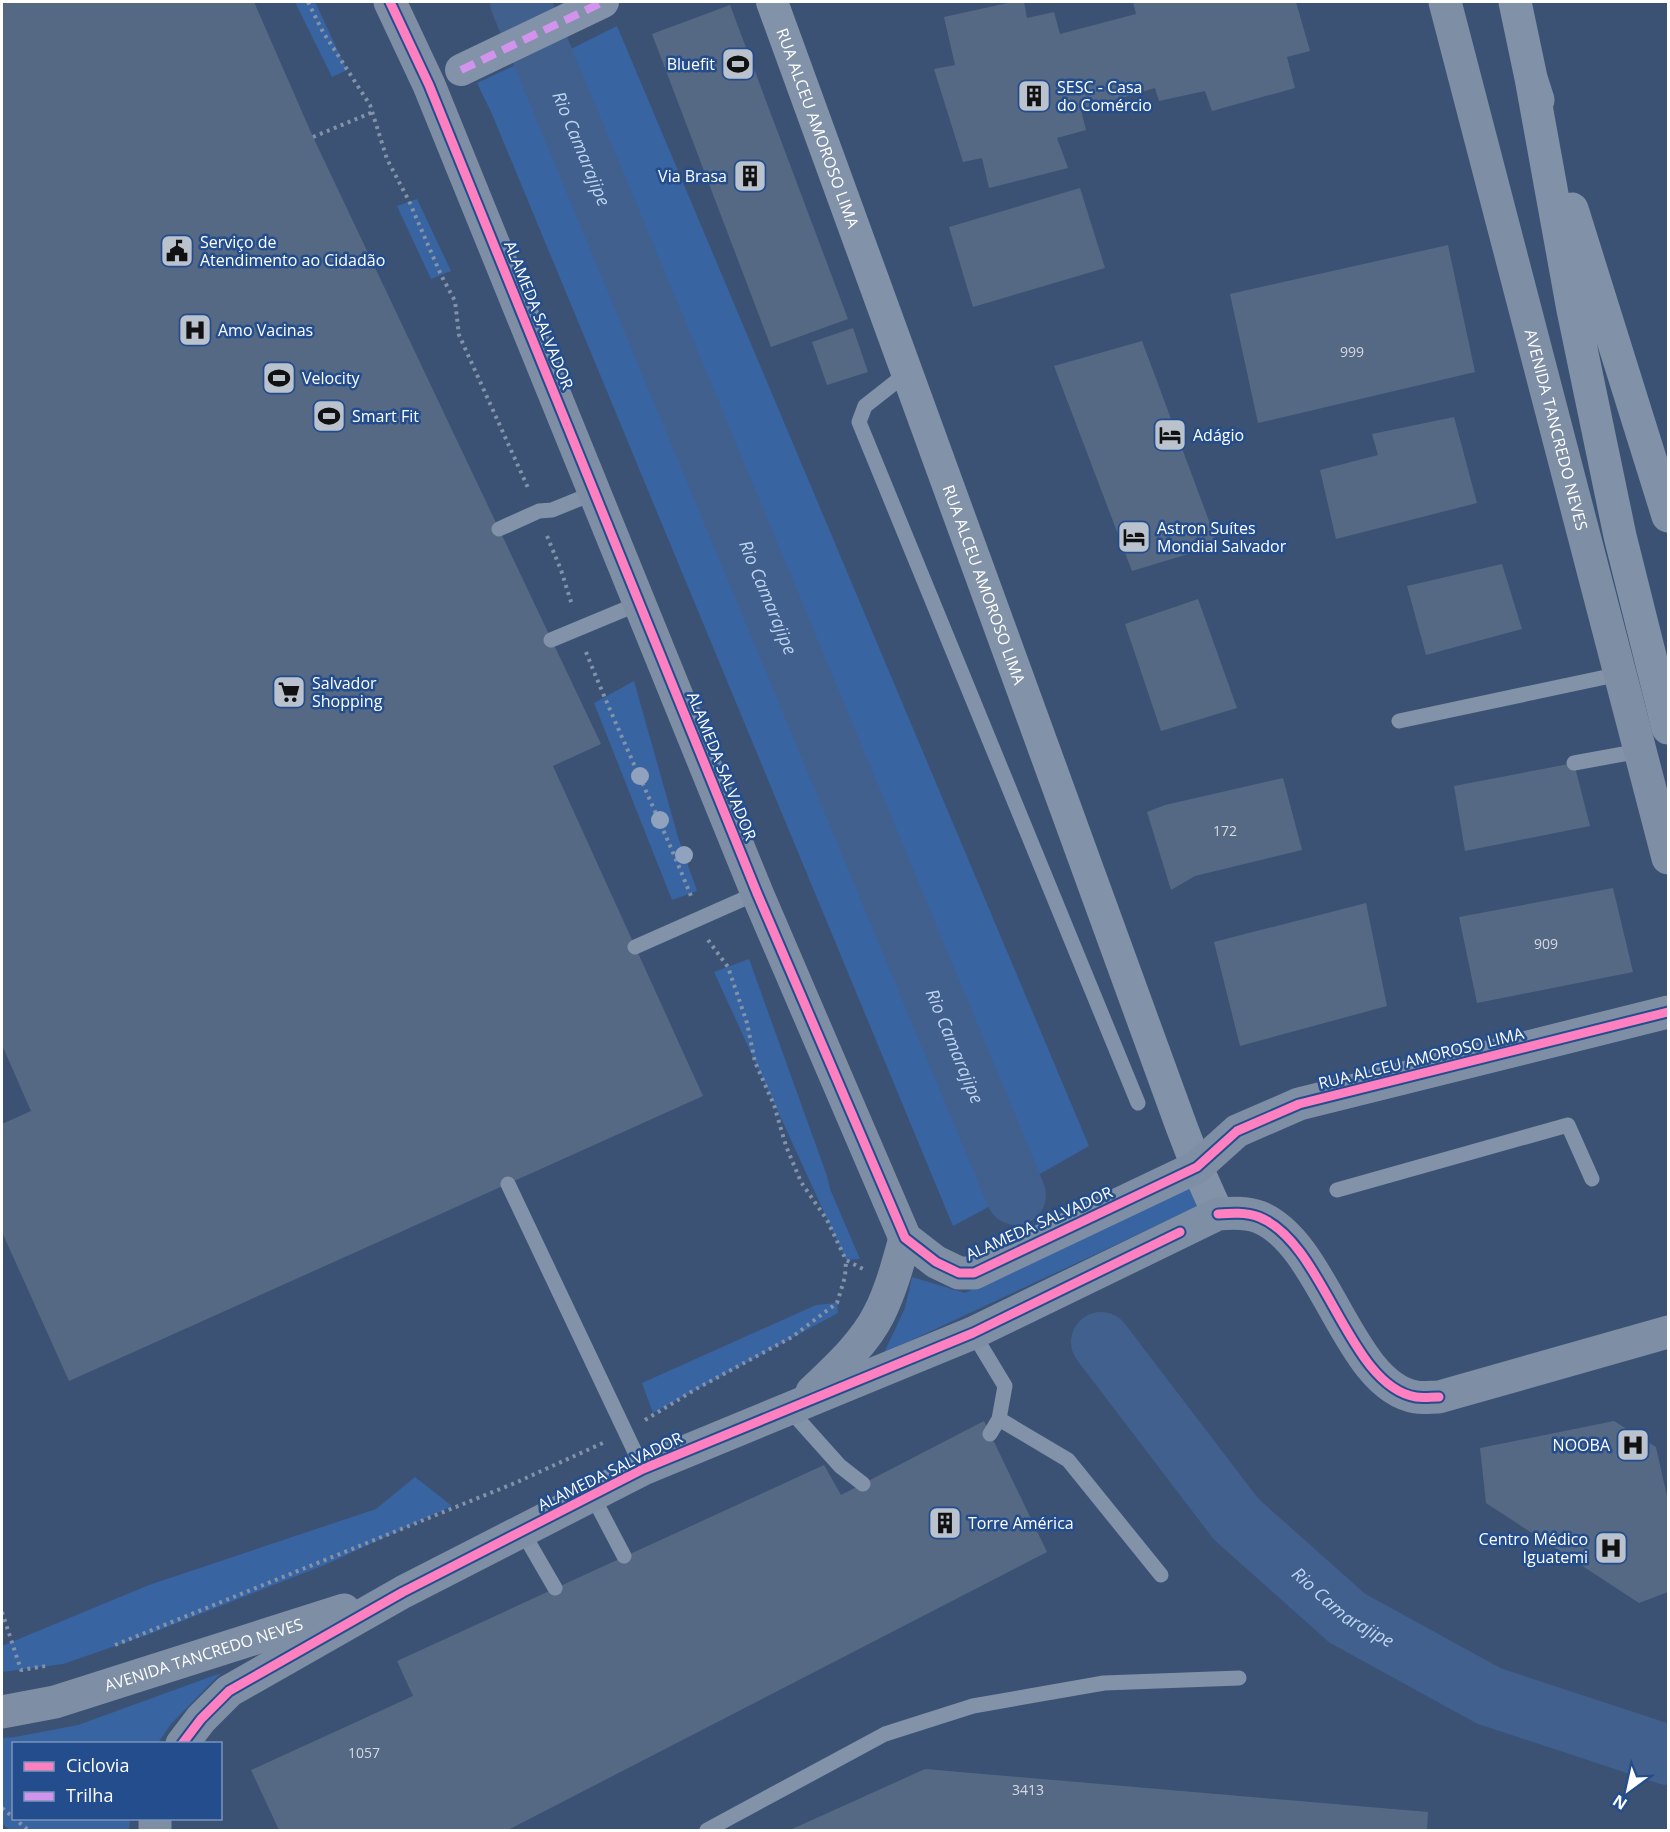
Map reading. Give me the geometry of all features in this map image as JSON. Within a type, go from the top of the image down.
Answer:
[{"type":"main road","points":[[1515,2],[1582,355],[1620,536],[1668,728]]},
{"type":"main road","points":[[1531,78],[1668,516]]},
{"type":"street","name":"ALAMEDA SALVADOR","points":[[390,2],[429,86],[757,893],[905,1238],[936,1262],[959,1273],[974,1273],[1197,1167]]},
{"type":"street","points":[[460,70],[603,2]]},
{"type":"street","name":"RUA ALCEU AMOROSO LIMA","points":[[772,2],[1197,1167],[1218,1214]]},
{"type":"street","name":"AVENIDA TANCREDO NEVES","points":[[1445,2],[1668,858]]},
{"type":"street","name":"RUA ALCEU AMOROSO LIMA","points":[[1197,1167],[1238,1131],[1299,1104],[1668,1012]]},
{"type":"street","points":[[1218,1214],[1239,1213],[1258,1216],[1276,1226],[1296,1247],[1374,1372],[1397,1390],[1416,1397],[1439,1397],[1668,1332]]},
{"type":"street","name":"ALAMEDA SALVADOR","points":[[183,1742],[201,1719],[229,1691],[404,1592],[592,1495],[643,1469],[977,1331],[1218,1214]]},
{"type":"street","name":"ALAMEDA SALVADOR","points":[[795,1405],[858,1344],[878,1315],[892,1283],[905,1238]]},
{"type":"street","name":"AVENIDA TANCREDO NEVES","points":[[2,1712],[55,1702],[404,1592]]},
{"type":"lane","points":[[907,373],[865,406],[859,422],[1138,1103]]},
{"type":"lane","points":[[499,529],[539,511],[552,510],[594,493]]},
{"type":"lane","points":[[551,640],[640,603]]},
{"type":"lane","points":[[1399,721],[1620,674]]},
{"type":"lane","points":[[1574,763],[1640,751]]},
{"type":"lane","points":[[635,947],[757,893]]},
{"type":"lane","points":[[1336,1190],[1568,1125],[1592,1179]]},
{"type":"lane","points":[[508,1184],[643,1469]]},
{"type":"lane","points":[[977,1331],[1005,1386],[999,1419],[990,1434]]},
{"type":"lane","points":[[795,1405],[840,1466],[863,1484]]},
{"type":"lane","points":[[999,1419],[1068,1460],[1161,1575]]},
{"type":"lane","points":[[592,1495],[624,1556]]},
{"type":"lane","points":[[522,1531],[555,1588]]},
{"type":"lane","points":[[707,1830],[885,1734],[973,1706],[1104,1683],[1239,1678]]},
{"type":"path","points":[[111,1646],[515,1483],[625,1432],[696,1389],[792,1337],[837,1303],[845,1277],[846,1260],[827,1220],[801,1182],[786,1146],[774,1105],[754,1062],[747,1023],[728,967],[694,921],[694,904],[666,834],[608,707],[539,511],[459,335],[455,300],[441,276],[409,201],[387,159],[373,112],[323,32],[308,2]]},
{"type":"path","points":[[313,137],[373,112]]},
{"type":"path","points":[[846,1260],[892,1283]]},
{"type":"path","points":[[2,1612],[21,1670],[55,1664]]},
{"type":"path","points":[[16,1820],[28,1830]]},
{"type":"shaded area","points":[[295,2],[315,2],[347,70],[332,77]]},
{"type":"shaded area","points":[[617,26],[1089,1146],[1031,1179],[567,51]]},
{"type":"shaded area","points":[[522,62],[996,1203],[953,1226],[492,114],[477,83]]},
{"type":"shaded area","points":[[417,199],[451,271],[431,279],[397,206]]},
{"type":"shaded area","points":[[634,681],[678,837],[697,891],[672,900],[594,703]]},
{"type":"shaded area","points":[[749,959],[830,1189],[860,1259],[846,1260],[714,972]]},
{"type":"shaded area","points":[[1190,1184],[1201,1205],[884,1353],[905,1308],[912,1277],[965,1293]]},
{"type":"shaded area","points":[[837,1303],[838,1313],[653,1413],[642,1383],[816,1305]]},
{"type":"shaded area","points":[[415,1477],[452,1506],[327,1564],[147,1635],[63,1664],[2,1672],[2,1646],[149,1585],[376,1509]]},
{"type":"shaded area","points":[[221,1673],[171,1724],[159,1742],[12,1742],[12,1820],[130,1820],[129,1830],[10,1830],[2,1824],[2,1738],[78,1725]]},
{"type":"building","name":"Salvador Shopping","points":[[2,2],[254,2],[313,137],[601,744],[553,766],[703,1096],[69,1381],[2,1232],[2,1124],[31,1111],[2,1045]]},
{"type":"building","name":"SESC - Casa do Comércio","points":[[1012,2],[1024,2],[1027,18],[1054,12],[1060,34],[1136,14],[1133,2],[1296,2],[1310,51],[1287,57],[1295,88],[1212,111],[1205,91],[1159,101],[1155,88],[1081,110],[1086,130],[1057,138],[1068,168],[989,188],[982,158],[963,162],[934,69],[955,65],[944,17]]},
{"type":"building","name":"Via Brasa","points":[[730,5],[848,319],[771,347],[652,34]]},
{"type":"building","points":[[1080,188],[1105,268],[973,307],[949,227]]},
{"type":"building","points":[[1448,245],[1475,372],[1258,423],[1230,294]]},
{"type":"building","points":[[853,328],[868,372],[827,385],[812,342]]},
{"type":"building","points":[[1142,341],[1218,545],[1132,571],[1054,366]]},
{"type":"building","points":[[1454,417],[1477,503],[1336,539],[1320,470],[1378,455],[1372,434]]},
{"type":"building","points":[[1502,564],[1522,629],[1426,655],[1407,586]]},
{"type":"building","points":[[1198,599],[1237,708],[1161,731],[1125,624]]},
{"type":"building","points":[[1574,763],[1590,826],[1465,851],[1454,786]]},
{"type":"building","points":[[1283,778],[1302,850],[1195,876],[1171,890],[1147,812],[1165,805]]},
{"type":"building","points":[[1613,888],[1633,972],[1477,1003],[1459,917]]},
{"type":"building","points":[[1366,903],[1387,1006],[1240,1046],[1214,942]]},
{"type":"building","points":[[984,1421],[1047,1552],[508,1830],[279,1830],[251,1770],[413,1696],[397,1661],[824,1465],[841,1495]]},
{"type":"building","name":"Centro Médico Iguatemi","points":[[1614,1421],[1656,1447],[1668,1501],[1668,1592],[1639,1603],[1486,1503],[1480,1448]]},
{"type":"building","points":[[925,1769],[1428,1812],[1427,1830],[790,1830]]},
{"type":"waterway","name":"Rio Camarajipe","points":[[520,2],[1016,1195]]},
{"type":"waterway","name":"Rio Camarajipe","points":[[1101,1342],[1236,1519],[1347,1618],[1489,1696],[1668,1755]]},
{"type":"marked path","points":[[461,70],[603,2]]},
{"type":"cycle path","points":[[390,2],[429,85],[757,893],[905,1238],[936,1262],[959,1273],[974,1273],[1197,1167],[1237,1131],[1299,1104],[1668,1012]]},
{"type":"cycle path","points":[[1218,1214],[1254,1215],[1282,1232],[1302,1255],[1320,1282],[1354,1342],[1372,1368],[1392,1387],[1416,1397],[1439,1397]]},
{"type":"cycle path","points":[[184,1742],[201,1719],[229,1691],[403,1592],[643,1469],[973,1333],[1180,1232]]},
{"type":"place","name":"Bluefit","points":[[738,64]]},
{"type":"place","name":"SESC - Casa do Comércio","points":[[1034,96]]},
{"type":"place","name":"Via Brasa","points":[[750,176]]},
{"type":"place","name":"Serviço de Atendimento ao Cidadão","points":[[177,251]]},
{"type":"place","name":"Amo Vacinas","points":[[195,330]]},
{"type":"place","name":"Velocity","points":[[279,378]]},
{"type":"place","name":"Smart Fit","points":[[329,416]]},
{"type":"place","name":"Adágio","points":[[1170,435]]},
{"type":"place","name":"Astron Suítes Mondial Salvador","points":[[1134,537]]},
{"type":"place","name":"Salvador Shopping","points":[[289,692]]},
{"type":"place","name":"NOOBA","points":[[1633,1445]]},
{"type":"place","name":"Torre América","points":[[945,1523]]},
{"type":"place","name":"Centro Médico Iguatemi","points":[[1611,1548]]}]
